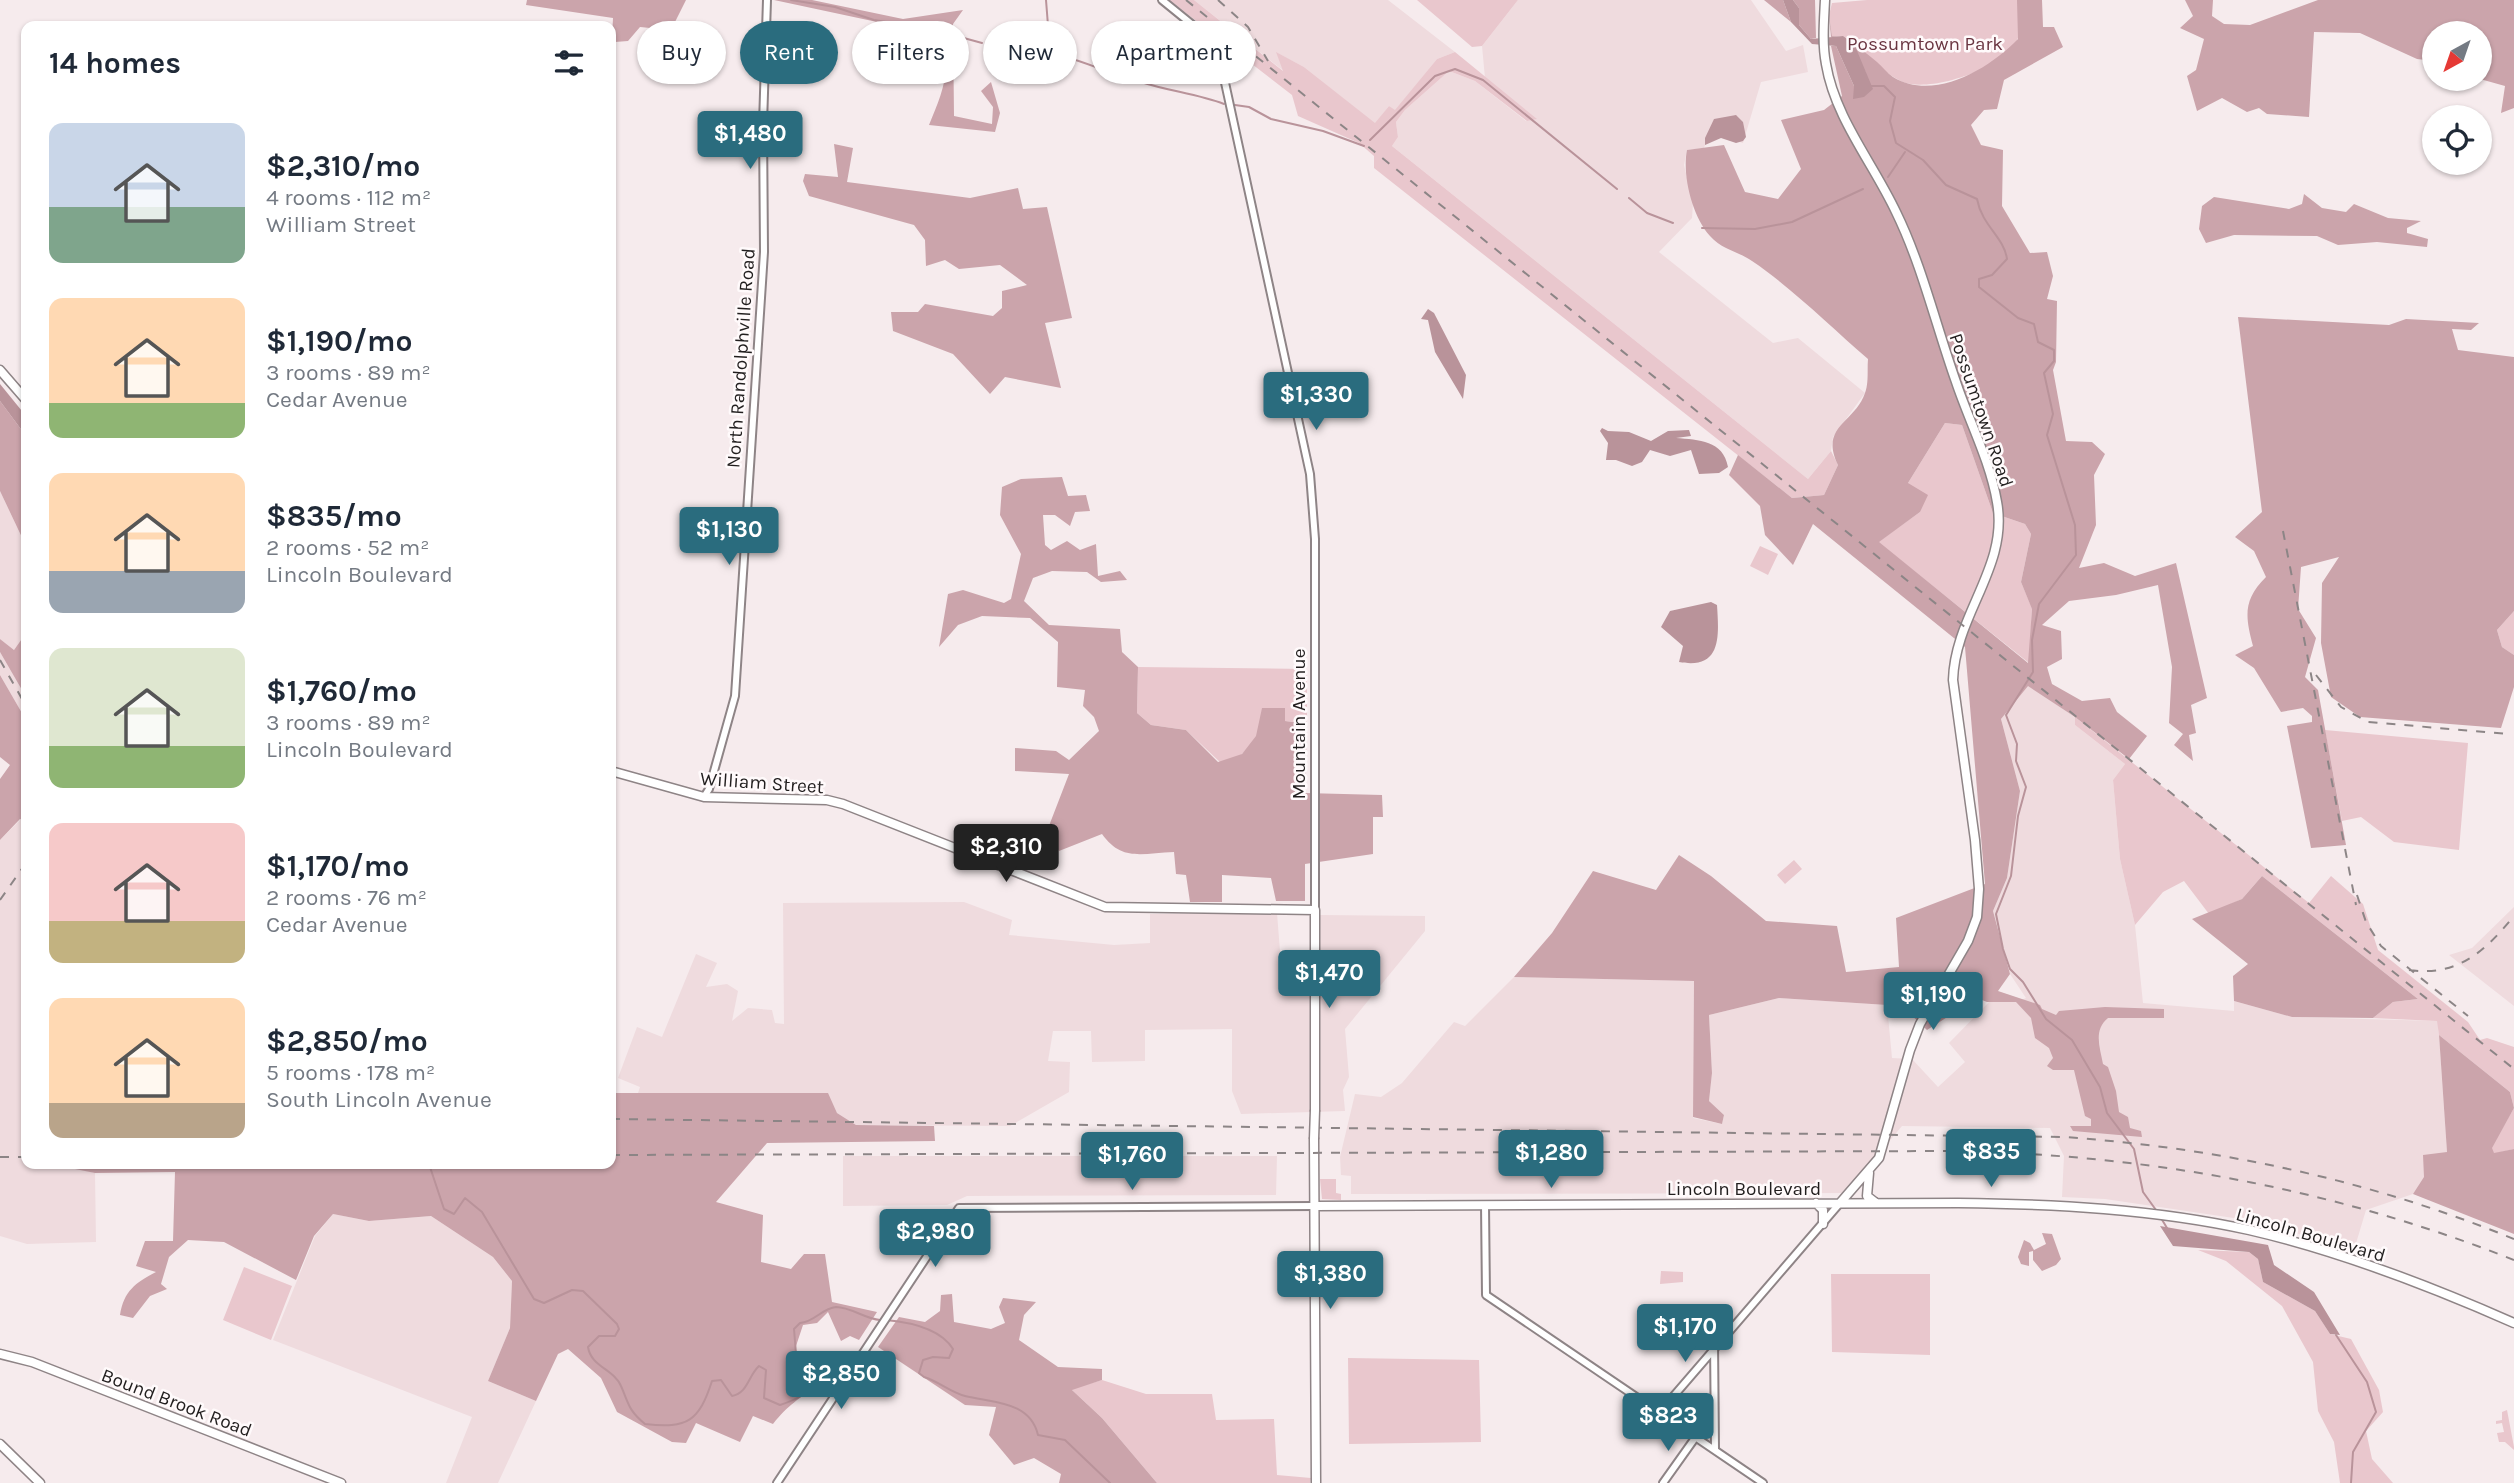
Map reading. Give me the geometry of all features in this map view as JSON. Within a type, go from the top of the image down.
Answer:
[{"type":"main road","name":"Possumtown Road","points":[[1825,0],[1825,51],[1829,78],[1841,112],[1896,212],[1914,256],[1997,500],[2000,525],[1996,551],[1961,632],[1954,659],[1953,680],[1979,889],[1974,928],[1956,965],[1920,1024],[1910,1050],[1885,1144],[1871,1168]]},
{"type":"main road","points":[[0,370],[21,394]]},
{"type":"main road","name":"William Street","points":[[616,772],[704,797],[827,800],[843,804],[1105,907],[1315,909]]},
{"type":"main road","name":"Mountain Avenue","points":[[1315,909],[1316,1483]]},
{"type":"main road","points":[[1871,1168],[1867,1179],[1867,1196],[1876,1203]]},
{"type":"main road","points":[[1840,1203],[1871,1168]]},
{"type":"main road","points":[[1816,1203],[1824,1211],[1823,1224]]},
{"type":"main road","name":"Lincoln Boulevard","points":[[1315,1206],[2024,1204],[2152,1216],[2250,1230],[2317,1249],[2418,1283],[2514,1323]]},
{"type":"main road","name":"Bound Brook Road","points":[[0,1354],[32,1362],[341,1483]]},
{"type":"main road","points":[[0,1444],[40,1483]]},
{"type":"street","name":"North Randolphville Road","points":[[704,797],[709,789],[736,696],[764,252],[763,124],[767,0]]},
{"type":"street","name":"Mountain Avenue","points":[[1162,0],[1210,39],[1219,55],[1310,474],[1315,539],[1315,909]]},
{"type":"street","points":[[1659,1413],[1840,1203]]},
{"type":"street","points":[[1485,1205],[1486,1295],[1763,1483]]},
{"type":"street","name":"Lincoln Boulevard","points":[[777,1483],[958,1209],[1315,1206]]},
{"type":"street","points":[[1704,1327],[1713,1336],[1714,1450]]},
{"type":"street","points":[[1663,1483],[1695,1438]]},
{"type":"shaded area","points":[[527,0],[686,0],[676,21],[637,21],[637,30],[628,41],[616,42],[616,21],[613,21],[613,18],[526,5]]},
{"type":"shaded area","points":[[774,0],[812,0],[903,19],[963,10],[955,21],[872,21]]},
{"type":"shaded area","points":[[1194,0],[1388,0],[1455,52],[1437,59],[1395,111],[1389,106],[1375,124],[1304,67],[1277,53],[1285,72],[1256,49],[1256,21],[1221,21]]},
{"type":"shaded area","points":[[1518,0],[1751,0],[1786,51],[1803,45],[1808,72],[1761,82],[1743,143],[1709,134],[1704,148],[1687,150],[1684,165],[1693,203],[1692,218],[1659,252],[1773,343],[1798,338],[1865,393],[1833,437],[1831,451],[1808,479],[1392,146],[1398,137],[1396,122],[1405,110],[1449,71],[1475,81],[1526,121],[1536,119],[1485,78],[1482,46]]},
{"type":"shaded area","points":[[1764,0],[1783,0],[1791,22]]},
{"type":"shaded area","points":[[1783,0],[1793,0],[1799,8],[1799,25],[1811,39],[1843,36],[1855,46],[1873,89],[1864,97],[1853,99],[1854,86],[1836,46],[1812,44],[1791,22]]},
{"type":"shaded area","points":[[1793,0],[1815,0],[1816,38],[1811,39],[1799,25],[1799,8]]},
{"type":"shaded area","points":[[2017,0],[2042,0],[2043,27],[2054,27],[2063,47],[2004,80],[1997,109],[1984,110],[1971,125],[1981,145],[2003,150],[2002,206],[2030,253],[2047,252],[2053,276],[2047,299],[2057,301],[2056,362],[2053,370],[2066,441],[2092,442],[2105,454],[2094,475],[2096,525],[2079,568],[2104,563],[2135,576],[2176,563],[2207,698],[2191,705],[2196,733],[2189,735],[2193,761],[2174,745],[2183,734],[2169,723],[2172,667],[2158,585],[2116,595],[2069,601],[2042,625],[2061,631],[2062,659],[2047,667],[2052,684],[2082,701],[2110,698],[2117,712],[2147,736],[2129,759],[2075,717],[2028,686],[2001,719],[2020,791],[2007,878],[1993,911],[2010,974],[1998,991],[2040,1005],[2042,1009],[2056,1015],[2059,1011],[2105,1007],[2164,1009],[2164,1018],[2108,1018],[2100,1028],[2099,1046],[2103,1064],[2108,1067],[2116,1091],[2119,1112],[2128,1117],[2130,1128],[2141,1131],[2142,1137],[2073,1131],[2070,1126],[2091,1126],[2091,1119],[2085,1116],[2074,1070],[2053,1070],[2047,1066],[2053,1058],[2049,1048],[2035,1038],[2031,1018],[2016,1002],[1987,1002],[1977,998],[1927,1030],[1906,1010],[1887,1005],[1779,998],[1709,1015],[1712,1073],[1709,1101],[1724,1115],[1722,1124],[1693,1117],[1694,981],[1514,977],[1552,933],[1593,871],[1656,890],[1679,855],[1711,876],[1766,921],[1837,926],[1846,972],[1899,967],[1896,918],[1985,884],[1965,647],[1813,524],[1793,565],[1765,535],[1760,506],[1729,475],[1738,455],[1792,498],[1824,495],[1838,465],[1833,452],[1833,442],[1836,433],[1865,393],[1868,359],[1782,283],[1710,236],[1693,207],[1687,183],[1687,150],[1724,145],[1745,192],[1778,199],[1801,169],[1781,120],[1824,110],[1842,96],[1831,46],[1836,46],[1854,86],[1866,73],[1843,36],[1893,77],[1909,84],[1943,84],[1977,71],[2018,39]],"holes":[[[1945,423],[1962,425],[1993,513],[2025,524],[2031,534],[2021,582],[2032,609],[2028,663],[1879,542],[1920,512],[1928,495],[1908,483]]]},
{"type":"shaded area","points":[[2185,0],[2213,0],[2212,16],[2224,24],[2250,25],[2318,0],[2514,0],[2514,108],[2501,113],[2505,86],[2492,82],[2492,21],[2422,21],[2422,60],[2360,33],[2314,32],[2309,117],[2267,114],[2259,108],[2247,112],[2222,98],[2197,111],[2187,76],[2196,70],[2204,39],[2180,28],[2193,16]]},
{"type":"shaded area","points":[[943,84],[954,84],[954,116],[992,124],[993,107],[981,91],[992,84],[1000,113],[995,132],[929,125]]},
{"type":"shaded area","points":[[1736,115],[1743,122],[1746,137],[1743,141],[1736,143],[1721,138],[1705,145],[1705,138],[1714,119]]},
{"type":"shaded area","points":[[834,144],[853,148],[847,182],[970,198],[1018,188],[1023,209],[1047,207],[1072,318],[1045,323],[1061,388],[1005,377],[990,394],[953,354],[893,331],[891,312],[918,312],[925,304],[993,316],[1002,308],[1002,291],[1027,285],[1000,265],[959,269],[945,260],[926,266],[925,240],[914,225],[809,196],[803,181],[805,174],[838,177]]},
{"type":"shaded area","points":[[2304,194],[2322,208],[2346,212],[2354,204],[2388,218],[2421,221],[2407,228],[2407,233],[2428,239],[2427,247],[2377,242],[2338,245],[2317,236],[2234,235],[2206,243],[2199,229],[2202,206],[2214,197],[2289,209],[2302,204]]},
{"type":"shaded area","points":[[1428,309],[1434,313],[1466,375],[1463,399],[1435,352],[1428,320],[1421,319]]},
{"type":"shaded area","points":[[2238,317],[2389,325],[2406,319],[2479,323],[2471,330],[2452,329],[2458,350],[2514,357],[2514,611],[2497,630],[2502,647],[2514,655],[2514,687],[2501,728],[2360,717],[2331,697],[2321,643],[2322,583],[2339,557],[2301,567],[2298,609],[2316,638],[2305,677],[2318,690],[2346,845],[2311,848],[2287,726],[2312,722],[2312,716],[2303,708],[2281,712],[2254,668],[2235,655],[2253,646],[2248,626],[2248,609],[2253,593],[2266,577],[2254,551],[2235,537],[2262,512]]},
{"type":"shaded area","points":[[0,384],[21,410],[21,429],[0,401]]},
{"type":"shaded area","points":[[0,401],[21,429],[21,535],[0,491]]},
{"type":"shaded area","points":[[1602,428],[1629,432],[1651,441],[1668,431],[1689,430],[1691,436],[1676,438],[1715,446],[1721,451],[1728,467],[1719,473],[1699,474],[1691,450],[1670,456],[1650,450],[1642,462],[1632,466],[1616,460],[1606,460],[1608,443],[1600,431]]},
{"type":"shaded area","points":[[1062,477],[1068,496],[1086,495],[1090,511],[1075,512],[1070,526],[1055,515],[1043,515],[1045,545],[1051,550],[1067,541],[1080,550],[1096,544],[1098,576],[1120,571],[1127,580],[1101,582],[1087,572],[1052,571],[1033,578],[1024,601],[1049,625],[1120,629],[1122,652],[1138,667],[1137,713],[1151,725],[1186,730],[1218,762],[1242,754],[1256,736],[1262,708],[1285,708],[1285,721],[1307,724],[1305,793],[1382,795],[1383,817],[1373,817],[1373,854],[1305,864],[1305,901],[1276,901],[1271,878],[1222,875],[1222,902],[1190,902],[1186,875],[1176,874],[1174,852],[1125,852],[1117,849],[1102,834],[1059,851],[1047,831],[1069,774],[1015,771],[1015,748],[1056,751],[1069,760],[1099,731],[1094,717],[1083,706],[1085,690],[1057,687],[1058,642],[1030,618],[982,616],[958,625],[939,647],[948,594],[963,590],[1004,603],[1011,599],[1021,554],[1000,515],[1002,487],[1021,479]]},
{"type":"shaded area","points":[[0,491],[21,535],[21,640],[14,650],[0,639]]},
{"type":"shaded area","points":[[1711,602],[1717,605],[1715,648],[1703,661],[1679,662],[1683,646],[1661,627],[1670,611]]},
{"type":"shaded area","points":[[0,639],[14,650],[21,640],[21,688],[0,652]]},
{"type":"shaded area","points":[[0,652],[21,688],[21,711],[0,675]]},
{"type":"shaded area","points":[[0,675],[21,711],[21,820],[0,840],[0,779],[10,765],[0,757]]},
{"type":"shaded area","points":[[2028,685],[2075,717],[2075,725],[2125,764],[2113,780],[2120,859],[2135,925],[2143,1003],[2234,1011],[2234,1001],[2292,1017],[2438,1021],[2447,1152],[2413,1194],[2366,1210],[2354,1250],[2254,1221],[2105,1199],[2062,1197],[2064,1156],[2050,1128],[1902,1126],[1846,1193],[1351,1194],[1351,1176],[1341,1175],[1340,1157],[1355,1094],[1381,1097],[1402,1083],[1454,1022],[1465,1026],[1514,977],[1694,981],[1693,1118],[1722,1124],[1724,1115],[1709,1101],[1712,1073],[1709,1015],[1779,998],[1887,1005],[1892,1058],[1912,1059],[1938,1087],[1965,1062],[1949,1043],[1992,999],[2019,1001],[2026,998],[2010,974],[1993,911],[2007,878],[2020,791],[2001,719]]},
{"type":"shaded area","points":[[21,819],[21,1169],[79,1169],[95,1173],[96,1242],[27,1244],[0,1236],[0,840]]},
{"type":"shaded area","points":[[2262,876],[2418,999],[2393,1002],[2373,1018],[2292,1017],[2234,1001],[2233,976],[2248,964],[2192,919],[2242,899]]},
{"type":"shaded area","points":[[964,902],[1012,920],[1009,935],[1114,945],[1150,943],[1150,914],[1277,913],[1282,977],[1320,977],[1320,915],[1425,916],[1425,931],[1345,1029],[1349,1077],[1343,1090],[1345,1111],[1241,1114],[1232,1091],[1232,1029],[1145,1030],[1145,1061],[1092,1062],[1091,1031],[1053,1031],[1048,1061],[1070,1062],[1069,1092],[1010,1126],[856,1125],[837,1113],[827,1093],[638,1093],[640,1087],[618,1078],[637,1027],[662,1037],[696,954],[717,963],[706,987],[727,984],[738,991],[732,1021],[748,1008],[772,1010],[775,1023],[784,1024],[783,903]]},
{"type":"shaded area","points":[[2514,907],[2514,1006],[2449,955],[2472,948]]},
{"type":"shaded area","points":[[2439,1035],[2510,1092],[2514,1108],[2492,1148],[2494,1153],[2514,1149],[2514,1234],[2413,1194],[2424,1177],[2423,1155],[2447,1152]]},
{"type":"shaded area","points":[[616,1093],[828,1093],[837,1113],[856,1125],[934,1126],[935,1141],[767,1143],[716,1202],[763,1215],[761,1262],[791,1269],[804,1254],[825,1254],[832,1302],[877,1312],[859,1340],[850,1336],[841,1341],[828,1312],[817,1323],[803,1325],[795,1349],[817,1376],[817,1385],[789,1407],[773,1424],[753,1416],[740,1442],[696,1423],[686,1443],[672,1442],[617,1412],[601,1378],[568,1349],[558,1354],[536,1401],[488,1381],[510,1328],[512,1281],[493,1257],[431,1216],[369,1221],[333,1214],[314,1236],[296,1280],[224,1242],[188,1240],[169,1257],[161,1284],[167,1289],[150,1296],[133,1318],[120,1315],[124,1300],[132,1289],[156,1272],[136,1266],[145,1241],[173,1241],[175,1172],[95,1173],[75,1169],[616,1169]]},
{"type":"shaded area","points":[[843,1156],[1277,1156],[1276,1195],[967,1196],[947,1205],[843,1206]]},
{"type":"shaded area","points":[[333,1214],[369,1221],[431,1216],[493,1257],[512,1281],[510,1328],[488,1381],[536,1401],[498,1483],[446,1483],[472,1417],[273,1340],[315,1236]]},
{"type":"shaded area","points":[[2160,1226],[2268,1245],[2274,1265],[2314,1292],[2340,1335],[2330,1334],[2315,1311],[2263,1282],[2258,1259],[2249,1252],[2173,1246]]},
{"type":"shaded area","points":[[2042,1233],[2052,1234],[2061,1259],[2056,1265],[2042,1271],[2033,1260],[2033,1251],[2029,1252],[2029,1266],[2021,1264],[2018,1257],[2024,1240],[2030,1243],[2034,1250],[2046,1244]]},
{"type":"shaded area","points":[[952,1294],[954,1322],[991,1329],[1005,1323],[999,1307],[1003,1298],[1036,1302],[1024,1315],[1019,1340],[1058,1367],[1102,1369],[1102,1380],[1072,1390],[1102,1418],[1157,1483],[1059,1483],[1061,1474],[1034,1458],[1014,1465],[989,1435],[996,1407],[965,1405],[878,1347],[899,1317],[925,1322],[940,1311],[941,1295]]},
{"type":"green space","points":[[1169,0],[1194,0],[1220,21],[1196,21]]},
{"type":"green space","points":[[1417,0],[1518,0],[1482,46],[1472,47]]},
{"type":"green space","name":"Possumtown Park","points":[[1867,0],[2020,0],[2018,38],[2011,49],[1999,59],[1967,75],[1931,84],[1903,82],[1843,36],[1832,36],[1829,15],[1832,3]]},
{"type":"green space","points":[[1256,49],[1283,71],[1276,52],[1304,67],[1375,123],[1389,106],[1395,110],[1437,59],[1455,52],[1537,119],[1527,121],[1475,81],[1449,71],[1405,110],[1396,122],[1398,137],[1392,146],[1808,479],[1831,451],[1838,465],[1824,495],[1792,498],[1374,168],[1374,156],[1359,143],[1298,116],[1292,95],[1256,67]]},
{"type":"green space","points":[[1945,423],[1962,425],[1993,513],[2025,524],[2031,534],[2021,582],[2032,608],[2029,663],[1878,542],[1920,512],[1908,483]]},
{"type":"green space","points":[[1760,546],[1778,554],[1768,575],[1750,566]]},
{"type":"green space","points":[[2514,611],[2514,655],[2502,647],[2497,630]]},
{"type":"green space","points":[[1138,667],[1307,669],[1307,724],[1285,721],[1284,708],[1241,755],[1222,764],[1186,730],[1151,725],[1137,713]]},
{"type":"green space","points":[[2075,717],[2309,903],[2331,876],[2363,904],[2378,950],[2468,1022],[2480,1040],[2487,1038],[2514,1047],[2514,1108],[2510,1092],[2439,1035],[2437,1021],[2373,1018],[2393,1002],[2418,999],[2262,876],[2242,899],[2209,914],[2184,881],[2163,892],[2135,925],[2120,859],[2113,780],[2125,764],[2075,725]]},
{"type":"green space","points":[[2325,730],[2468,743],[2459,850],[2394,842],[2361,817],[2342,821]]},
{"type":"green space","points":[[1794,860],[1802,869],[1785,884],[1777,875]]},
{"type":"green space","points":[[2514,1108],[2514,1149],[2493,1154],[2491,1148]]},
{"type":"green space","points":[[1320,1179],[1336,1179],[1336,1193],[1341,1194],[1341,1200],[1322,1199]]},
{"type":"green space","points":[[2198,1250],[2249,1252],[2258,1259],[2263,1282],[2315,1311],[2330,1334],[2351,1339],[2379,1390],[2383,1412],[2366,1431],[2372,1459],[2393,1483],[2340,1483],[2334,1442],[2318,1411],[2313,1362],[2282,1306],[2226,1261]]},
{"type":"green space","points":[[244,1267],[292,1286],[271,1340],[223,1320]]},
{"type":"green space","points":[[1661,1271],[1683,1272],[1683,1282],[1660,1284]]},
{"type":"green space","points":[[1831,1274],[1930,1274],[1930,1355],[1832,1352]]},
{"type":"green space","points":[[1348,1358],[1479,1360],[1481,1442],[1349,1444]]},
{"type":"green space","points":[[1102,1380],[1146,1394],[1212,1394],[1216,1420],[1274,1419],[1277,1475],[1311,1478],[1310,1483],[1157,1483],[1102,1418],[1071,1389]]},
{"type":"green space","points":[[2507,1410],[2514,1450],[2505,1442],[2499,1442],[2497,1433],[2504,1432],[2502,1423],[2496,1424],[2496,1421],[2502,1420],[2502,1412]]},
{"type":"waterway","points":[[791,0],[835,7],[874,20],[931,29],[982,43]]},
{"type":"waterway","points":[[1046,0],[1048,21]]},
{"type":"waterway","points":[[1077,61],[1151,85],[1224,104]]},
{"type":"waterway","points":[[1370,140],[1435,76],[1455,69],[1483,80],[1617,189]]},
{"type":"waterway","points":[[1869,86],[1884,86],[1895,97],[1890,121],[1896,143],[1923,160],[1946,185],[1977,199],[1983,217],[2002,244],[2007,259],[1992,275],[1979,279],[1979,287],[2018,318],[2034,324],[2038,342],[2054,350],[2054,361],[2044,373],[2053,414],[2047,435],[2075,525],[2076,555],[2039,604],[2032,640],[2033,672],[2006,715],[2017,744],[2016,761],[2026,787],[2018,816],[2011,876],[1996,914],[2010,969],[2023,982],[2046,1019],[2072,1040],[2100,1087],[2107,1113],[2134,1149],[2143,1192],[2156,1210]]},
{"type":"waterway","points":[[1235,105],[1249,107],[1271,119],[1323,131],[1364,146]]},
{"type":"waterway","points":[[1888,177],[1905,152]]},
{"type":"waterway","points":[[1702,228],[1755,229],[1792,222],[1863,189]]},
{"type":"waterway","points":[[1629,198],[1647,213],[1673,223]]},
{"type":"waterway","points":[[431,1169],[444,1209],[454,1214],[465,1198],[482,1212],[534,1299],[544,1303],[572,1290],[583,1291],[617,1324],[619,1329],[615,1336],[599,1336],[588,1347],[593,1359],[618,1380],[632,1411],[645,1424],[672,1425],[690,1419],[702,1405],[712,1381],[721,1380],[732,1396],[745,1388],[759,1366],[766,1370],[764,1398],[780,1405],[795,1399],[814,1383],[796,1354],[794,1329],[800,1323],[836,1307],[880,1320]]},
{"type":"waterway","points":[[2161,1218],[2167,1228]]},
{"type":"waterway","points":[[886,1320],[932,1331],[953,1349],[949,1358],[933,1357],[923,1360],[919,1373],[924,1377],[965,1396],[998,1402],[1019,1410],[1034,1424],[1038,1435],[1065,1440],[1110,1483]]},
{"type":"waterway","points":[[2336,1335],[2367,1382],[2376,1412],[2353,1452],[2351,1483]]},
{"type":"railway","points":[[1186,0],[2514,1069]]},
{"type":"railway","points":[[1218,0],[1248,27],[1268,61]]},
{"type":"railway","points":[[2283,531],[2356,905]]},
{"type":"railway","points":[[0,660],[21,697]]},
{"type":"railway","points":[[2316,675],[2341,707],[2368,722],[2509,734]]},
{"type":"railway","points":[[0,900],[21,870]]},
{"type":"railway","points":[[2357,895],[2366,922],[2381,946],[2468,1016]]},
{"type":"railway","points":[[2409,970],[2442,969],[2469,959],[2492,940],[2514,916]]},
{"type":"railway","points":[[616,1119],[2064,1137],[2179,1149],[2293,1170],[2405,1200],[2514,1239]]},
{"type":"railway","points":[[616,1155],[1949,1151],[2022,1154],[2166,1168],[2307,1195],[2376,1213],[2514,1260]]},
{"type":"railway","points":[[0,1157],[21,1157]]}]
